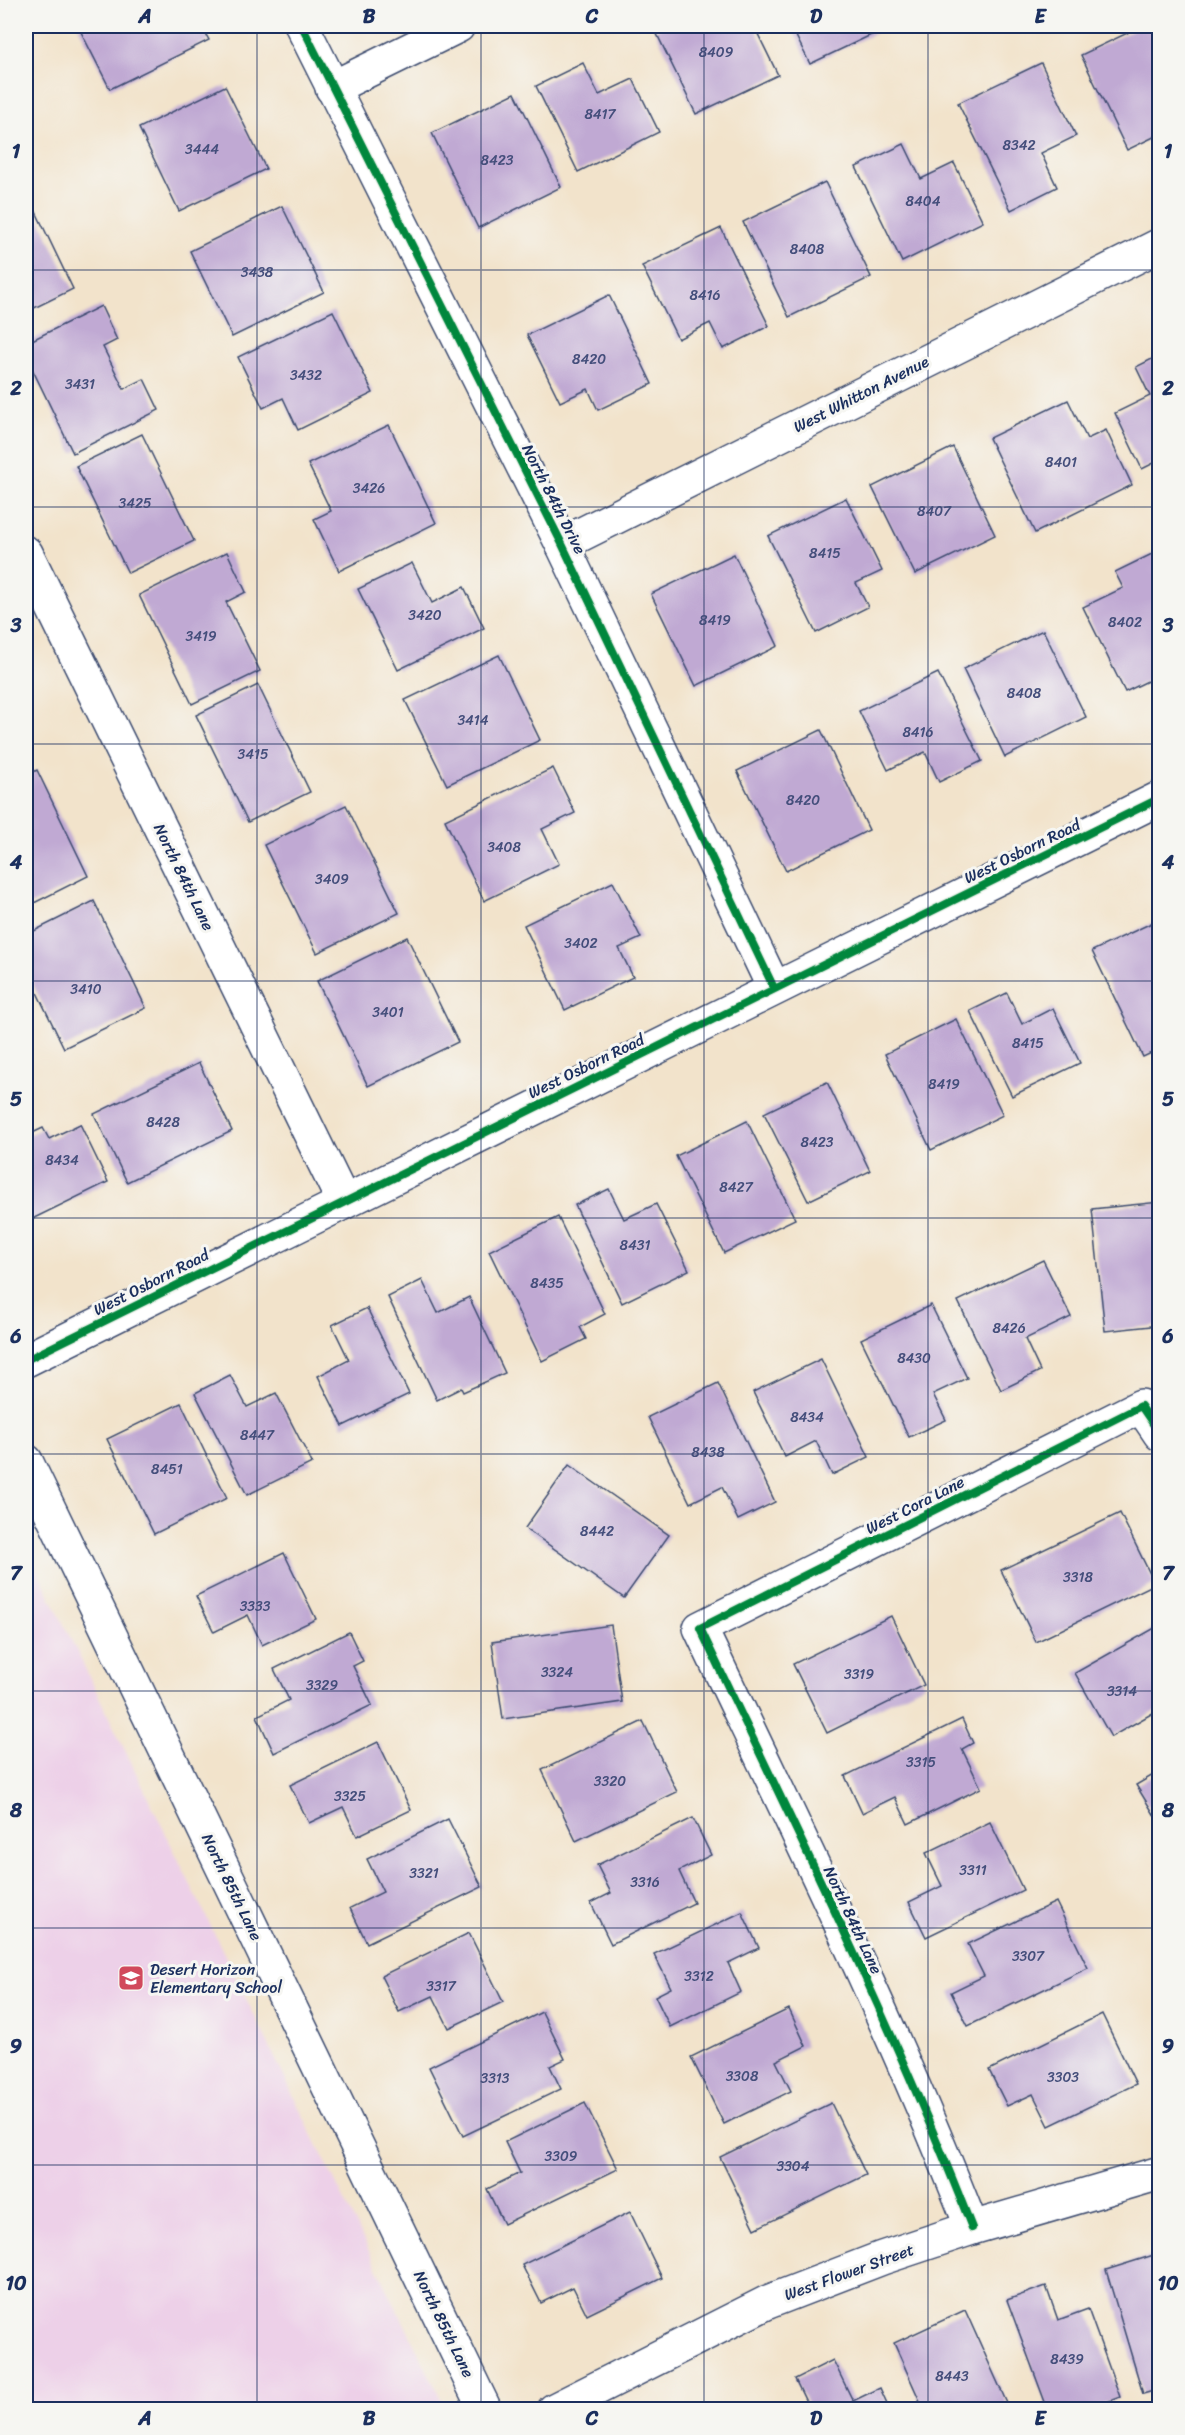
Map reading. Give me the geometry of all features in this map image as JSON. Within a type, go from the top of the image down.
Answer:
[{"type":"street","name":"North 84th Drive","points":[[302,26],[562,544],[774,988]]},
{"type":"street","points":[[332,88],[458,26]]},
{"type":"street","name":"West Whitton Avenue","points":[[562,544],[1160,245]]},
{"type":"street","name":"North 84th Lane","points":[[26,553],[343,1201]]},
{"type":"street","name":"West Osborn Road","points":[[26,1360],[1160,798]]},
{"type":"street","name":"West Cora Lane","points":[[700,1628],[1142,1406],[1160,1434]]},
{"type":"street","name":"North 85th Lane","points":[[26,1461],[485,2409]]},
{"type":"street","name":"North 84th Lane","points":[[700,1628],[886,2021],[972,2228]]},
{"type":"street","name":"West Flower Street","points":[[554,2409],[768,2302],[972,2228],[1160,2173]]},
{"type":"shaded area","name":"Desert Horizon Elementary School","points":[[26,1547],[446,2409],[26,2409]]},
{"type":"building","points":[[78,26],[201,26],[209,40],[110,89]]},
{"type":"building","points":[[664,26],[754,26],[778,75],[696,114],[655,30]]},
{"type":"building","points":[[791,26],[890,26],[810,64]]},
{"type":"building","points":[[1142,26],[1160,26],[1160,134],[1127,150],[1081,55]]},
{"type":"building","points":[[583,63],[599,95],[633,79],[659,132],[578,172],[536,86]]},
{"type":"building","points":[[1041,63],[1076,136],[1041,153],[1057,187],[1011,210],[958,103]]},
{"type":"building","points":[[225,86],[266,169],[179,211],[139,128]]},
{"type":"building","points":[[515,93],[561,187],[478,228],[432,133]]},
{"type":"building","points":[[904,144],[921,179],[954,163],[983,222],[902,262],[856,167]]},
{"type":"building","points":[[825,182],[871,277],[789,317],[743,222]]},
{"type":"building","points":[[26,191],[73,289],[26,312]]},
{"type":"building","points":[[282,206],[324,292],[232,337],[190,251]]},
{"type":"building","points":[[721,228],[769,326],[723,349],[710,323],[678,339],[642,266]]},
{"type":"building","points":[[609,295],[652,384],[598,410],[588,389],[560,402],[527,335]]},
{"type":"building","points":[[101,306],[117,340],[103,347],[124,389],[144,379],[159,410],[73,453],[26,356],[26,343]]},
{"type":"building","points":[[333,311],[373,393],[298,430],[283,398],[263,408],[238,357]]},
{"type":"building","points":[[1160,355],[1160,460],[1142,469],[1115,413],[1150,396],[1136,367]]},
{"type":"building","points":[[1068,400],[1087,439],[1106,430],[1132,485],[1035,533],[989,438]]},
{"type":"building","points":[[389,425],[436,523],[339,571],[314,519],[331,511],[308,464]]},
{"type":"building","points":[[142,434],[194,541],[128,573],[76,466]]},
{"type":"building","points":[[953,447],[995,535],[915,574],[872,487]]},
{"type":"building","points":[[846,498],[882,571],[856,583],[868,607],[816,633],[768,536]]},
{"type":"building","points":[[227,552],[246,592],[226,602],[260,671],[192,704],[139,595]]},
{"type":"building","points":[[1156,552],[1160,559],[1160,636],[1156,638],[1160,646],[1160,675],[1125,692],[1083,607],[1123,588],[1115,572]]},
{"type":"building","points":[[734,554],[778,646],[696,686],[651,594]]},
{"type":"building","points":[[412,563],[432,603],[464,587],[484,628],[398,670],[358,589]]},
{"type":"building","points":[[1043,630],[1086,717],[1005,757],[963,669]]},
{"type":"building","points":[[499,655],[540,740],[447,785],[405,700]]},
{"type":"building","points":[[938,673],[982,761],[939,782],[925,752],[888,770],[859,711]]},
{"type":"building","points":[[258,685],[310,792],[248,822],[196,715]]},
{"type":"building","points":[[821,730],[869,830],[786,871],[737,771]]},
{"type":"building","points":[[553,768],[575,813],[542,829],[559,864],[484,901],[445,820]]},
{"type":"building","points":[[37,770],[88,876],[26,907],[26,776]]},
{"type":"building","points":[[346,805],[399,913],[317,953],[264,845]]},
{"type":"building","points":[[613,882],[641,938],[619,948],[633,977],[565,1010],[524,925]]},
{"type":"building","points":[[94,901],[146,1008],[64,1048],[26,970],[26,935]]},
{"type":"building","points":[[1160,919],[1160,1049],[1143,1057],[1092,951]]},
{"type":"building","points":[[407,937],[458,1042],[368,1086],[317,981]]},
{"type":"building","points":[[1007,993],[1022,1024],[1053,1008],[1080,1063],[1012,1096],[970,1011]]},
{"type":"building","points":[[956,1019],[1003,1115],[931,1150],[885,1054]]},
{"type":"building","points":[[199,1063],[232,1131],[127,1182],[94,1114]]},
{"type":"building","points":[[827,1082],[870,1171],[808,1201],[764,1113]]},
{"type":"building","points":[[747,1121],[795,1219],[724,1253],[676,1156]]},
{"type":"building","points":[[80,1124],[108,1182],[26,1222],[26,1136],[43,1128],[49,1139]]},
{"type":"building","points":[[609,1189],[624,1219],[656,1204],[689,1270],[622,1303],[575,1205]]},
{"type":"building","points":[[1160,1202],[1160,1325],[1105,1331],[1092,1209]]},
{"type":"building","points":[[558,1217],[605,1314],[580,1327],[586,1339],[542,1361],[489,1251]]},
{"type":"building","points":[[1043,1260],[1071,1317],[1025,1339],[1040,1371],[1001,1390],[958,1301]]},
{"type":"building","points":[[422,1280],[438,1313],[469,1297],[505,1373],[463,1392],[461,1388],[437,1400],[388,1297]]},
{"type":"building","points":[[931,1305],[967,1378],[933,1394],[946,1420],[909,1437],[861,1339]]},
{"type":"building","points":[[367,1308],[409,1394],[343,1426],[318,1376],[349,1360],[332,1325]]},
{"type":"building","points":[[821,1359],[869,1457],[832,1475],[816,1441],[785,1457],[753,1392]]},
{"type":"building","points":[[230,1375],[247,1407],[276,1393],[312,1463],[247,1495],[195,1393]]},
{"type":"building","points":[[718,1383],[775,1502],[738,1520],[722,1487],[690,1503],[648,1417]]},
{"type":"building","points":[[181,1403],[227,1498],[154,1534],[107,1439]]},
{"type":"building","points":[[569,1465],[669,1535],[624,1598],[525,1528]]},
{"type":"building","points":[[1120,1513],[1155,1584],[1036,1642],[1001,1570]]},
{"type":"building","points":[[284,1553],[316,1619],[262,1645],[248,1615],[214,1632],[196,1596]]},
{"type":"building","points":[[891,1616],[924,1685],[827,1733],[793,1664]]},
{"type":"building","points":[[611,1625],[622,1702],[503,1719],[492,1642]]},
{"type":"building","points":[[1160,1625],[1160,1709],[1111,1737],[1075,1673]]},
{"type":"building","points":[[349,1632],[363,1661],[353,1666],[372,1705],[274,1753],[257,1716],[289,1700],[274,1669]]},
{"type":"building","points":[[962,1719],[973,1743],[962,1749],[981,1788],[908,1824],[895,1797],[862,1813],[845,1776]]},
{"type":"building","points":[[643,1721],[677,1792],[576,1841],[542,1770]]},
{"type":"building","points":[[378,1742],[411,1810],[357,1836],[343,1807],[309,1823],[290,1785]]},
{"type":"building","points":[[1160,1771],[1160,1824],[1136,1785]]},
{"type":"building","points":[[693,1818],[711,1855],[679,1871],[694,1903],[611,1944],[591,1903],[611,1893],[597,1865]]},
{"type":"building","points":[[448,1819],[482,1887],[367,1943],[350,1908],[383,1892],[367,1859]]},
{"type":"building","points":[[990,1822],[1023,1890],[926,1937],[909,1902],[942,1886],[926,1853]]},
{"type":"building","points":[[1056,1902],[1088,1968],[968,2026],[951,1992],[984,1976],[968,1944]]},
{"type":"building","points":[[742,1912],[759,1948],[728,1963],[741,1992],[670,2027],[655,1996],[671,1988],[654,1954]]},
{"type":"building","points":[[469,1933],[503,2002],[449,2028],[433,1996],[399,2012],[381,1976]]},
{"type":"building","points":[[789,2009],[806,2046],[776,2061],[791,2091],[724,2124],[691,2057]]},
{"type":"building","points":[[542,2012],[565,2059],[550,2066],[561,2089],[463,2136],[429,2067]]},
{"type":"building","points":[[1102,2014],[1136,2084],[1049,2126],[1033,2094],[1007,2106],[989,2070]]},
{"type":"building","points":[[585,2103],[618,2169],[504,2224],[487,2189],[520,2173],[505,2142]]},
{"type":"building","points":[[831,2103],[866,2175],[755,2229],[720,2157]]},
{"type":"building","points":[[630,2212],[662,2278],[587,2315],[573,2287],[541,2303],[522,2265]]},
{"type":"building","points":[[1160,2253],[1160,2389],[1143,2394],[1106,2270]]},
{"type":"building","points":[[1046,2286],[1058,2320],[1088,2309],[1120,2397],[1086,2410],[1048,2410],[1007,2300]]},
{"type":"building","points":[[965,2310],[1010,2410],[924,2410],[894,2343]]},
{"type":"building","points":[[833,2360],[853,2401],[880,2388],[890,2410],[810,2410],[795,2379]]},
{"type":"cycle path","points":[[302,26],[562,544],[774,988]]},
{"type":"cycle path","points":[[26,1360],[1160,798]]},
{"type":"cycle path","points":[[972,2228],[876,2000],[700,1628],[1141,1406],[1160,1434]]},
{"type":"place","name":"Desert Horizon Elementary School","points":[[131,1978]]}]
